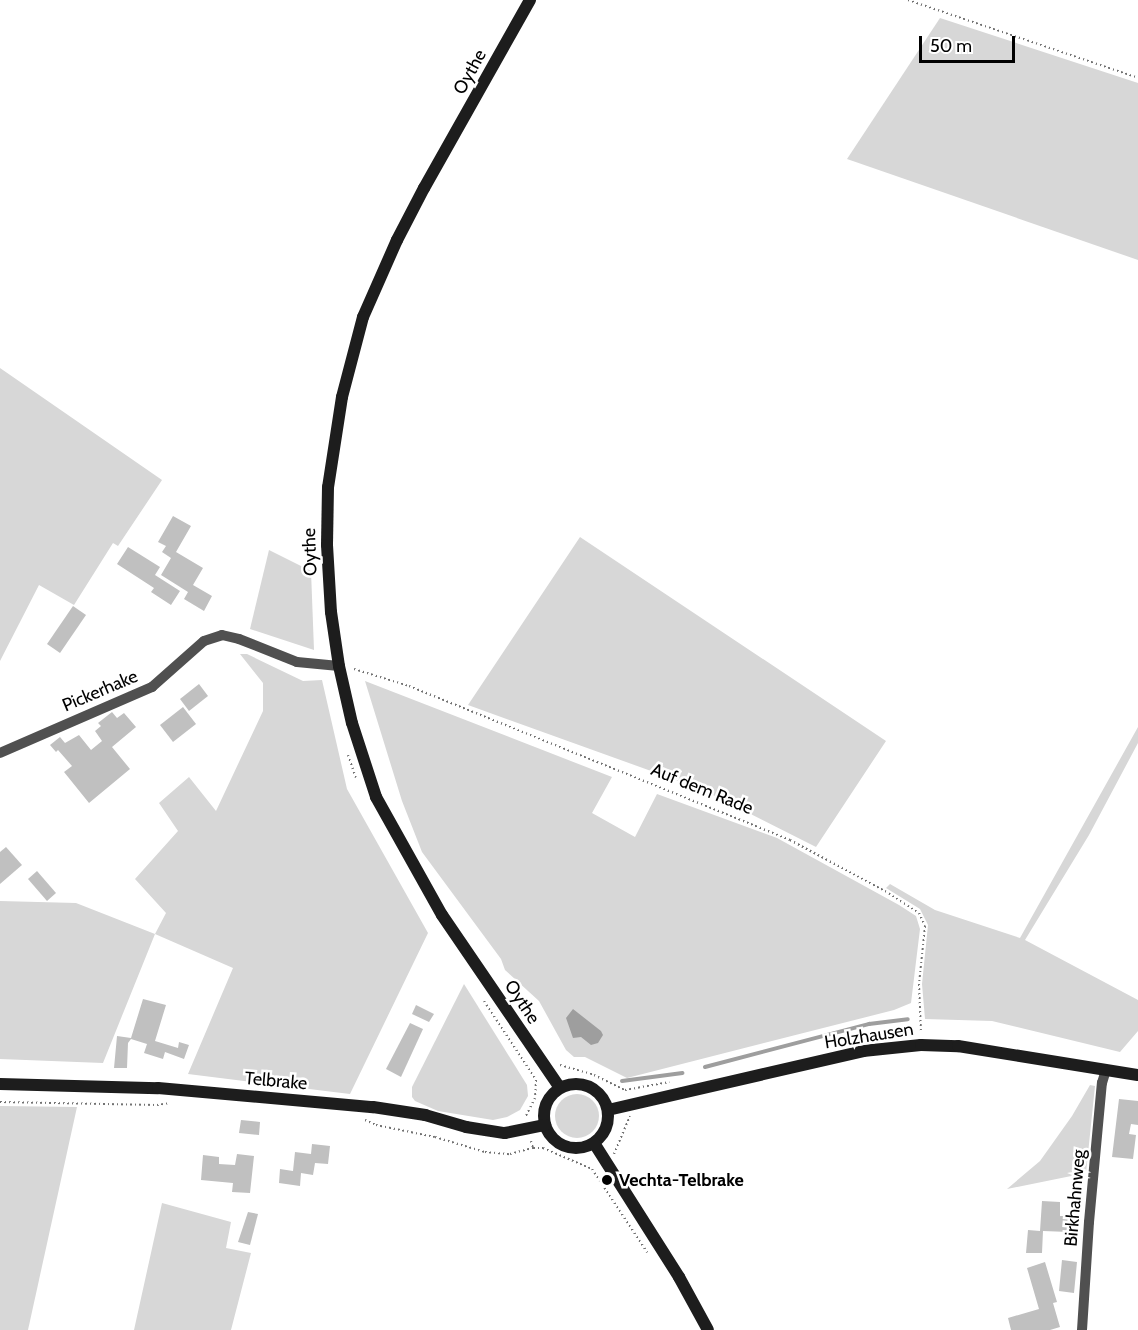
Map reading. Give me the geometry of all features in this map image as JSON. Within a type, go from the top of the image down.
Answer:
[{"type":"main road","name":"Oythe","points":[[530,0],[413,209],[363,317],[342,397],[327,487],[327,545],[330,601],[339,666],[352,723],[376,796],[442,915],[560,1088]]},
{"type":"main road","name":"Holzhausen","points":[[608,1110],[863,1052],[921,1045],[958,1046],[1138,1075]]},
{"type":"main road","name":"Telbrake","points":[[0,1084],[158,1088],[373,1107],[425,1115],[466,1127],[505,1133],[545,1125]]},
{"type":"main road","points":[[580,1084],[590,1086],[605,1100],[608,1110],[606,1128],[594,1143],[575,1149],[556,1142],[545,1125],[546,1104],[560,1088],[580,1084]]},
{"type":"main road","points":[[594,1143],[679,1277],[708,1330]]},
{"type":"street","name":"Pickerhake","points":[[0,753],[152,687],[204,640],[222,635],[239,639],[297,662],[339,666]]},
{"type":"street","name":"Birkhahnweg","points":[[1082,1330],[1090,1211],[1106,1070]]},
{"type":"path","points":[[908,0],[1138,78]]},
{"type":"path","name":"Auf dem Rade","points":[[339,666],[409,686],[790,840],[885,891],[919,913],[925,926],[919,984],[921,1045]]},
{"type":"path","points":[[346,748],[357,781]]},
{"type":"path","points":[[482,996],[536,1080],[534,1098],[524,1114],[533,1148]]},
{"type":"path","points":[[0,1102],[157,1105],[177,1101]]},
{"type":"path","points":[[359,1117],[376,1125],[424,1134],[485,1152],[510,1154],[543,1148],[592,1169],[652,1259]]},
{"type":"shaded area","points":[[940,18],[1138,83],[1138,260],[847,159]]},
{"type":"shaded area","points":[[0,368],[162,480],[118,546],[113,543],[74,605],[39,585],[0,661]]},
{"type":"shaded area","points":[[580,537],[886,741],[816,847],[701,789],[468,705]]},
{"type":"shaded area","points":[[269,550],[311,571],[314,650],[250,629]]},
{"type":"shaded area","points":[[240,654],[247,654],[303,681],[322,680],[347,789],[428,933],[350,1094],[188,1074],[233,968],[155,934],[166,913],[135,879],[178,831],[159,803],[189,777],[216,811],[263,711],[263,683]]},
{"type":"shaded area","points":[[365,681],[612,777],[592,813],[635,837],[657,794],[777,838],[899,905],[916,916],[920,929],[911,1003],[894,1010],[627,1078],[585,1057],[574,1057],[566,1050],[539,1001],[505,970],[501,959],[422,852],[402,801]]},
{"type":"shaded area","points":[[1138,727],[1138,743],[1089,835],[1025,940],[1138,1000],[1138,1031],[1120,1052],[992,1021],[925,1019],[922,984],[928,925],[920,909],[886,888],[890,884],[935,910],[1020,938]]},
{"type":"shaded area","points":[[0,901],[76,903],[155,934],[103,1063],[0,1059]]},
{"type":"shaded area","points":[[464,984],[527,1085],[528,1096],[520,1110],[507,1117],[493,1120],[438,1111],[415,1101],[412,1097],[412,1087]]},
{"type":"shaded area","points":[[573,1009],[601,1031],[603,1035],[598,1043],[591,1045],[581,1037],[573,1038],[566,1018]]},
{"type":"shaded area","points":[[1090,1085],[1095,1086],[1086,1173],[1007,1189],[1040,1161],[1072,1116]]},
{"type":"shaded area","points":[[577,1094],[585,1095],[593,1100],[598,1108],[598,1124],[593,1132],[585,1137],[577,1138],[569,1137],[561,1132],[556,1124],[555,1116],[556,1108],[561,1100],[569,1095]]},
{"type":"shaded area","points":[[0,1106],[77,1107],[28,1330],[0,1330]]},
{"type":"shaded area","points":[[162,1203],[231,1222],[226,1248],[251,1253],[231,1330],[134,1330]]},
{"type":"building","points":[[173,516],[191,526],[176,552],[203,568],[193,585],[212,596],[204,611],[184,599],[188,592],[161,575],[171,558],[162,552],[166,546],[158,542]]},
{"type":"building","points":[[128,547],[160,567],[155,575],[180,591],[171,605],[151,592],[154,588],[117,564]]},
{"type":"building","points":[[73,606],[86,615],[60,653],[47,644]]},
{"type":"building","points":[[199,684],[208,696],[189,711],[180,699]]},
{"type":"building","points":[[183,707],[196,724],[173,742],[160,725]]},
{"type":"building","points":[[112,712],[117,718],[124,713],[136,727],[112,747],[130,769],[89,803],[64,772],[72,766],[58,750],[56,752],[50,745],[60,737],[65,743],[79,735],[91,750],[102,741],[95,731],[101,726],[98,723]]},
{"type":"building","points":[[6,847],[22,865],[0,884],[0,852]]},
{"type":"building","points":[[37,871],[56,893],[47,901],[28,879]]},
{"type":"building","points":[[143,999],[166,1005],[155,1041],[178,1048],[179,1042],[189,1045],[184,1059],[165,1052],[163,1059],[144,1053],[147,1044],[131,1039],[128,1043],[127,1068],[114,1068],[117,1036],[131,1038]]},
{"type":"building","points":[[416,1005],[434,1014],[429,1022],[412,1014]]},
{"type":"building","points":[[410,1023],[423,1029],[401,1077],[386,1069]]},
{"type":"building","points":[[1119,1099],[1138,1101],[1138,1125],[1131,1124],[1129,1134],[1136,1135],[1133,1159],[1112,1157]]},
{"type":"building","points":[[241,1120],[260,1122],[259,1135],[239,1133]]},
{"type":"building","points":[[312,1144],[330,1146],[328,1164],[315,1163],[313,1175],[301,1173],[300,1186],[279,1183],[280,1169],[293,1171],[295,1152],[311,1154]]},
{"type":"building","points":[[237,1154],[254,1156],[250,1193],[232,1192],[233,1183],[201,1180],[203,1155],[219,1157],[219,1164],[235,1165]]},
{"type":"building","points":[[1042,1201],[1060,1202],[1060,1216],[1070,1216],[1069,1232],[1043,1231],[1042,1253],[1026,1253],[1028,1230],[1040,1231]]},
{"type":"building","points":[[248,1212],[258,1214],[250,1245],[238,1242]]},
{"type":"building","points":[[1062,1260],[1077,1262],[1074,1293],[1059,1291]]},
{"type":"building","points":[[1045,1262],[1057,1302],[1053,1303],[1060,1327],[1050,1330],[1011,1330],[1008,1318],[1039,1309],[1027,1268]]},
{"type":"waterway","points":[[705,1067],[869,1024],[908,1019]]},
{"type":"waterway","points":[[622,1081],[682,1073]]},
{"type":"place","name":"Vechta-Telbrake","points":[[607,1180]]}]
